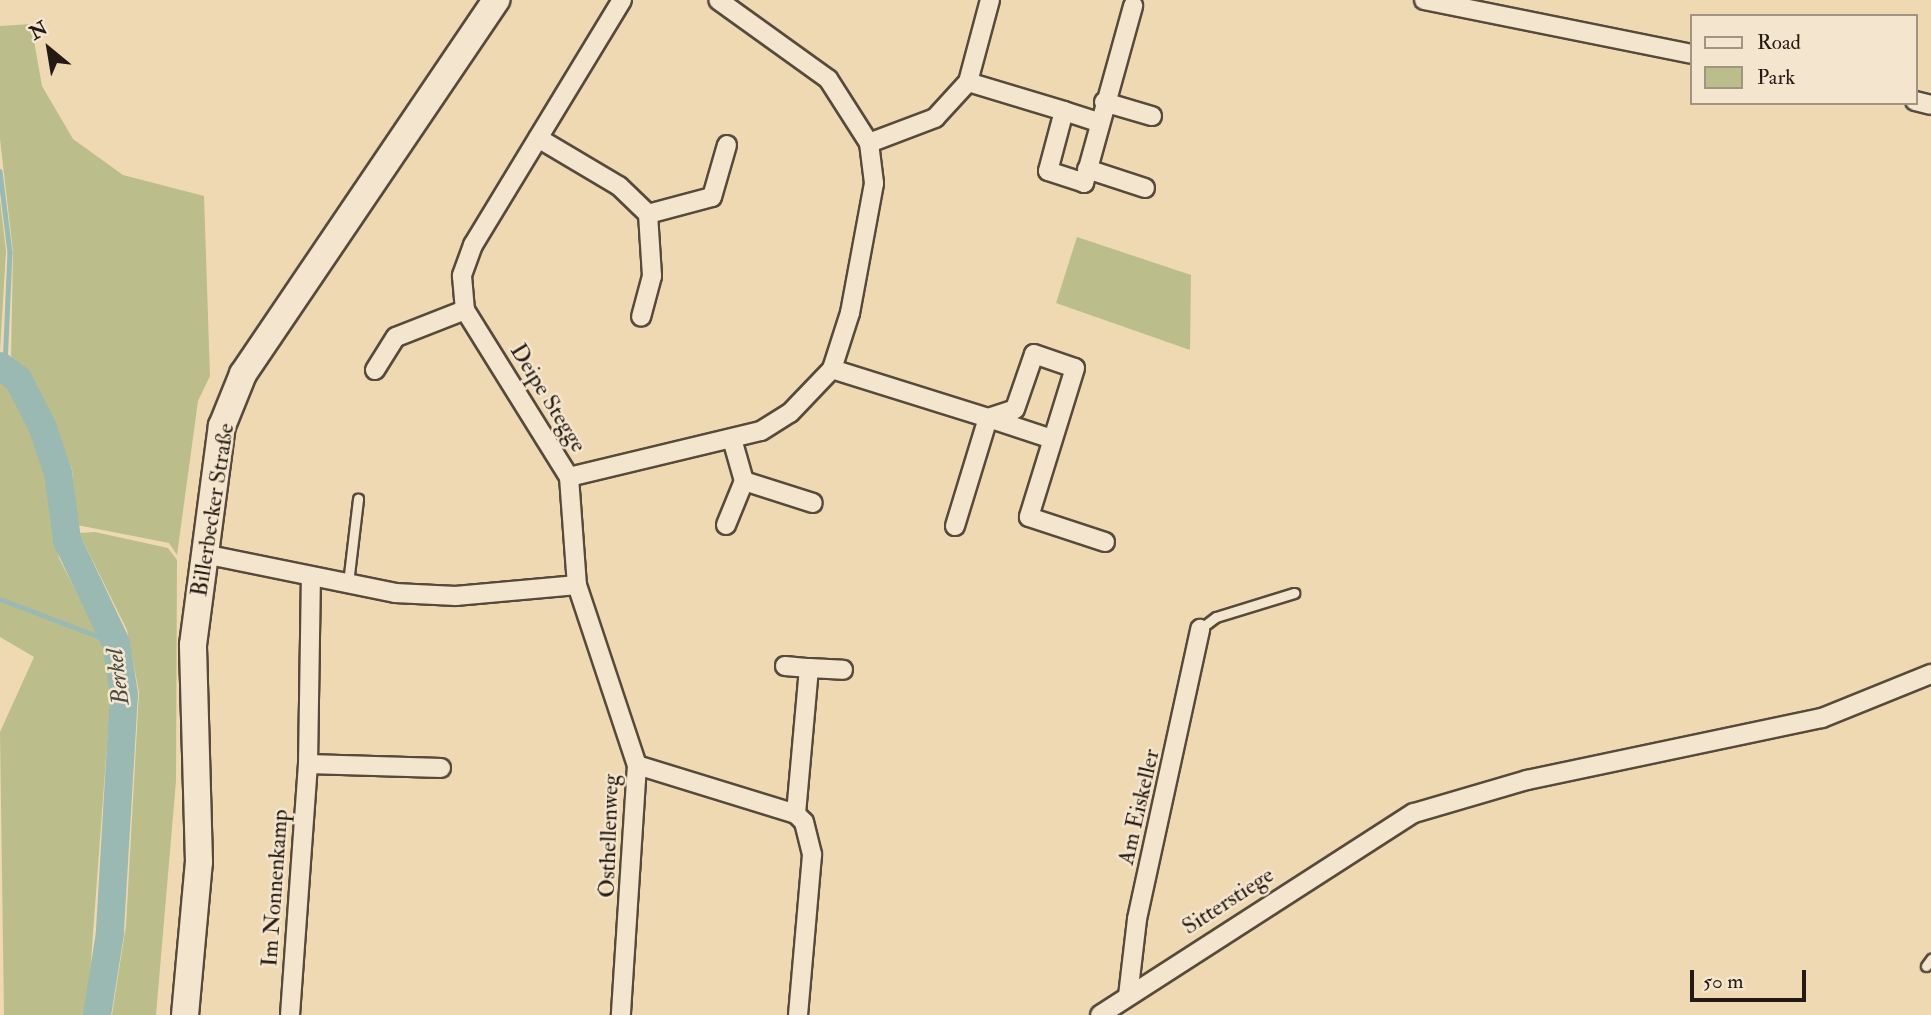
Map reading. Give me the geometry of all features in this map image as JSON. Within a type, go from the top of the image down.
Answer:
[{"type":"main road","name":"Billerbecker Straße","points":[[185,1015],[199,862],[193,645],[222,426],[243,374],[496,0]]},
{"type":"street","name":"Deipe Stegge","points":[[622,0],[473,245],[462,276],[465,310],[569,477],[732,439],[790,413],[832,369],[867,230],[874,183],[869,143],[828,79],[718,0]]},
{"type":"street","points":[[869,143],[935,118],[968,82],[990,0]]},
{"type":"street","points":[[1424,0],[1689,54]]},
{"type":"street","points":[[1064,111],[1048,171],[1084,183],[1098,122],[1133,6]]},
{"type":"street","points":[[968,82],[1098,122]]},
{"type":"street","points":[[1104,102],[1152,116]]},
{"type":"street","points":[[538,138],[619,186],[648,214],[652,276],[641,317]]},
{"type":"street","points":[[648,214],[712,197],[727,145]]},
{"type":"street","points":[[1087,169],[1145,188]]},
{"type":"street","points":[[374,370],[396,337],[465,310]]},
{"type":"street","points":[[988,418],[1015,409],[1034,354],[1075,368],[1029,517],[1105,542]]},
{"type":"street","points":[[832,369],[1052,439]]},
{"type":"street","points":[[955,526],[988,418]]},
{"type":"street","points":[[726,525],[744,481],[732,439]]},
{"type":"street","points":[[204,554],[312,577],[456,596],[577,585],[569,477]]},
{"type":"street","points":[[744,481],[813,503]]},
{"type":"street","name":"Im Nonnenkamp","points":[[290,1015],[308,764],[312,577]]},
{"type":"street","name":"Osthellenweg","points":[[577,585],[637,765],[621,1015]]},
{"type":"street","name":"Am Eiskeller","points":[[1128,996],[1137,919],[1200,629]]},
{"type":"street","points":[[785,666],[844,670]]},
{"type":"street","points":[[796,814],[809,668]]},
{"type":"street","name":"Sitterstiege","points":[[1107,1013],[1128,996],[1385,830],[1447,800],[1822,718],[1931,674]]},
{"type":"street","points":[[308,764],[441,768]]},
{"type":"street","points":[[637,765],[796,814],[804,822],[811,855],[799,1015]]},
{"type":"lane","points":[[348,583],[358,499]]},
{"type":"lane","points":[[1200,629],[1216,617],[1294,593]]},
{"type":"green space","points":[[31,24],[42,86],[73,139],[123,175],[204,196],[210,376],[198,401],[177,555],[169,543],[77,525],[72,469],[39,397],[11,356],[13,252],[0,139],[0,26]]},
{"type":"green space","points":[[0,200],[6,251],[0,351]]},
{"type":"green space","points":[[1077,237],[1191,275],[1190,350],[1056,303]]},
{"type":"green space","points":[[0,376],[10,384],[42,460],[59,558],[106,650],[112,677],[87,1015],[4,1015],[0,732],[34,657],[0,637]]},
{"type":"green space","points":[[95,532],[168,548],[177,560],[176,781],[156,1015],[112,1015],[126,925],[139,692],[127,630],[79,533]]},
{"type":"waterway","points":[[0,171],[10,252],[5,367]]},
{"type":"waterway","name":"Berkel","points":[[0,366],[18,379],[42,426],[58,473],[67,540],[116,643],[124,694],[110,933],[97,1015]]},
{"type":"waterway","points":[[0,599],[116,643]]}]
